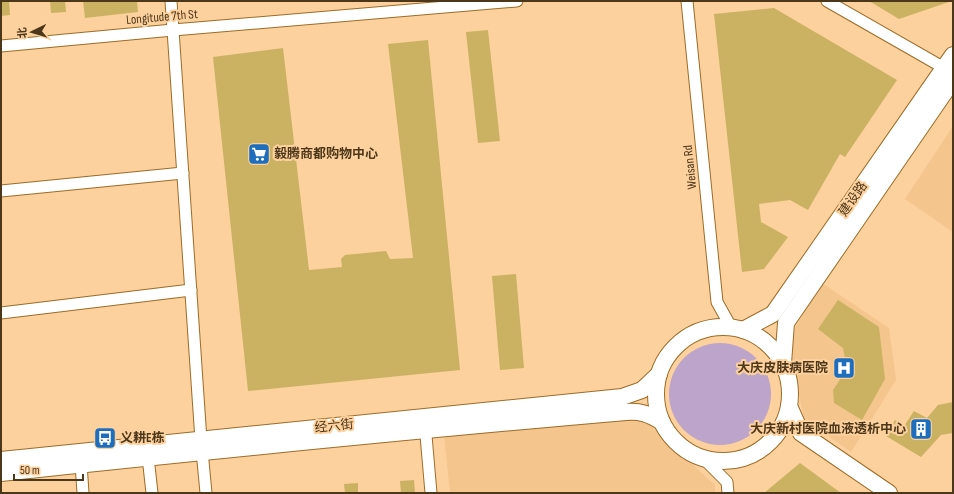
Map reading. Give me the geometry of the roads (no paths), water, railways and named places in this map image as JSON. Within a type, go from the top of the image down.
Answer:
[{"type":"main road","name":"建设路","points":[[737,328],[773,314],[951,69]]},
{"type":"main road","name":"建设路","points":[[783,363],[786,323],[951,69]]},
{"type":"main road","points":[[709,328],[737,328],[752,333],[770,345],[783,363],[789,384],[789,406],[781,427],[767,444],[748,456],[727,461],[704,459],[684,449],[668,434],[658,413],[655,391],[660,369],[671,350],[688,335],[709,328]]},
{"type":"main road","name":"经六街","points":[[1,460],[201,446],[425,423],[622,397],[642,390],[659,374]]},
{"type":"main road","points":[[789,406],[801,433],[888,493]]},
{"type":"main road","name":"经六街","points":[[425,423],[626,412],[647,414],[654,416],[662,422]]},
{"type":"main road","name":"经六街","points":[[1,473],[148,457],[201,446]]},
{"type":"street","points":[[170,1],[201,446],[206,493]]},
{"type":"street","name":"Longitude 7th St","points":[[1,46],[517,1]]},
{"type":"street","name":"Weisan Rd","points":[[687,1],[717,302],[737,328]]},
{"type":"street","points":[[827,1],[951,69]]},
{"type":"street","points":[[1,191],[183,173]]},
{"type":"street","points":[[1,313],[191,290]]},
{"type":"street","points":[[425,423],[431,493]]},
{"type":"street","points":[[148,457],[152,493]]},
{"type":"street","points":[[704,459],[727,482],[728,493]]},
{"type":"street","points":[[81,464],[83,493]]},
{"type":"place","name":"毅腾商都购物中心","points":[[259,154]]},
{"type":"place","name":"大庆皮肤病医院","points":[[844,368]]},
{"type":"place","name":"大庆新村医院血液透析中心","points":[[921,429]]},
{"type":"place","name":"义耕E栋","points":[[105,438]]}]
